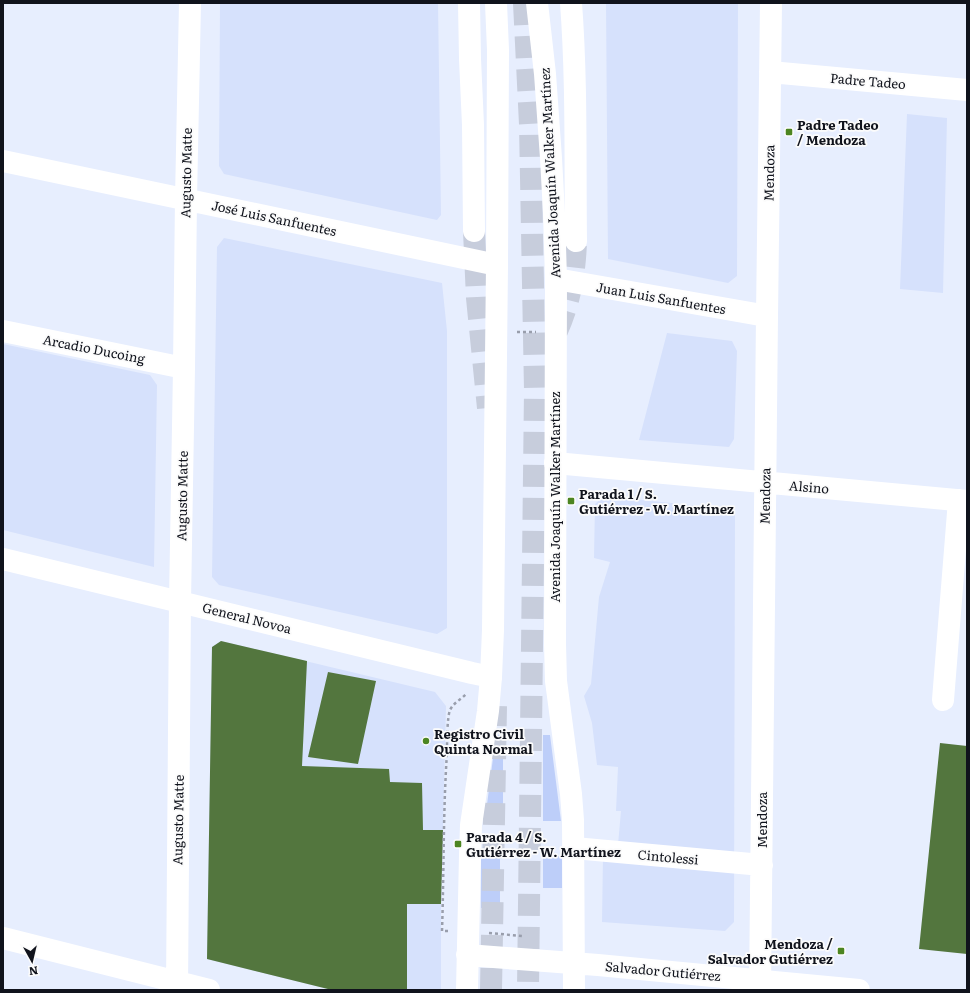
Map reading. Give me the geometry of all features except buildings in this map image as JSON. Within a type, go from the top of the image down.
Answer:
[{"type":"main road","name":"Augusto Matte","points":[[177,986],[180,602],[190,3]]},
{"type":"main road","points":[[469,3],[473,125],[474,231]]},
{"type":"main road","points":[[467,990],[471,825],[488,711],[481,675],[493,630],[497,332],[498,50],[496,3]]},
{"type":"main road","name":"Avenida Joaquín Walker Martínez","points":[[536,3],[545,74],[554,214],[556,279],[555,659],[559,708],[571,794],[573,820],[574,990]]},
{"type":"main road","points":[[571,3],[574,74],[576,241]]},
{"type":"main road","name":"Mendoza","points":[[760,985],[771,3]]},
{"type":"main road","name":"Padre Tadeo","points":[[770,72],[967,90]]},
{"type":"main road","name":"José Luis Sanfuentes","points":[[3,161],[497,265]]},
{"type":"main road","name":"Juan Luis Sanfuentes","points":[[556,279],[767,316]]},
{"type":"main road","name":"Arcadio Ducoing","points":[[3,332],[184,368]]},
{"type":"main road","name":"Alsino","points":[[555,463],[963,501]]},
{"type":"main road","points":[[943,700],[963,501]]},
{"type":"main road","name":"General Novoa","points":[[3,559],[481,675]]},
{"type":"main road","name":"Cintolessi","points":[[574,848],[762,866]]},
{"type":"main road","points":[[3,938],[177,986],[210,990]]},
{"type":"main road","name":"Salvador Gutiérrez","points":[[467,955],[574,963],[760,985],[859,990]]},
{"type":"path","points":[[497,332],[556,332]]},
{"type":"path","points":[[442,931],[445,785],[450,712],[455,703],[467,694],[481,675]]},
{"type":"shaded area","points":[[220,3],[438,3],[441,215],[437,220],[224,174],[219,166]]},
{"type":"shaded area","points":[[606,3],[738,3],[737,276],[728,283],[608,259]]},
{"type":"shaded area","points":[[907,114],[947,118],[943,293],[900,289]]},
{"type":"shaded area","points":[[224,238],[442,283],[447,331],[447,628],[437,634],[219,585],[212,577],[217,247]]},
{"type":"shaded area","points":[[667,333],[732,341],[737,351],[734,439],[729,447],[639,440]]},
{"type":"shaded area","points":[[3,344],[150,375],[157,385],[154,567],[3,530]]},
{"type":"shaded area","points":[[604,496],[729,509],[735,515],[734,922],[725,931],[602,922],[603,856],[617,856],[621,811],[616,811],[618,767],[597,765],[592,723],[584,696],[591,684],[599,597],[610,562],[594,558],[595,504]]},
{"type":"shaded area","points":[[221,641],[435,692],[446,706],[441,904],[441,990],[332,990],[207,959],[212,647]]},
{"type":"shaded area","points":[[496,735],[503,735],[503,820],[485,820]]},
{"type":"shaded area","points":[[543,735],[550,735],[561,821],[543,821]]},
{"type":"shaded area","points":[[481,856],[500,856],[500,908],[481,908]]},
{"type":"shaded area","points":[[543,856],[562,856],[562,888],[543,888]]},
{"type":"tunnel","points":[[524,3],[530,124],[535,390],[528,990]]},
{"type":"tunnel","points":[[474,231],[477,298],[488,408]]},
{"type":"tunnel","points":[[557,331],[562,320],[571,287],[576,241]]},
{"type":"tunnel","points":[[491,990],[496,706]]},
{"type":"place","name":"Padre Tadeo / Mendoza","points":[[789,132]]},
{"type":"place","name":"Parada 1 / S. Gutiérrez - W. Martínez","points":[[571,501]]},
{"type":"place","name":"Registro Civil Quinta Normal","points":[[426,741]]},
{"type":"place","name":"Parada 4 / S. Gutiérrez - W. Martínez","points":[[458,844]]},
{"type":"place","name":"Mendoza / Salvador Gutiérrez","points":[[841,951]]}]
